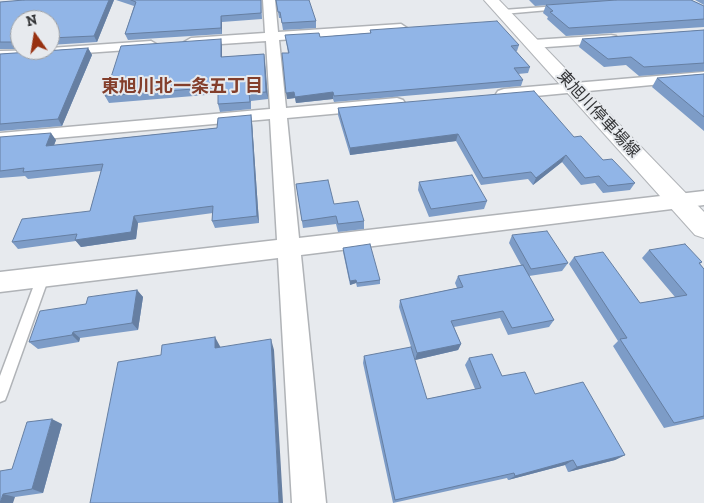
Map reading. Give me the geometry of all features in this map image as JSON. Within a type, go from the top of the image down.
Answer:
[{"type":"main road","name":"東旭川停車場線","points":[[499,14],[533,44],[704,228]]},
{"type":"street","points":[[270,0],[309,503]]},
{"type":"street","points":[[0,55],[411,27]]},
{"type":"street","points":[[533,44],[628,38]]},
{"type":"street","points":[[485,95],[704,76]]},
{"type":"street","points":[[0,138],[417,101]]},
{"type":"street","points":[[0,282],[704,198]]},
{"type":"lane","points":[[499,14],[570,8]]},
{"type":"lane","points":[[0,395],[43,277]]},
{"type":"building","points":[[24,0],[109,0],[94,36],[60,38],[60,10],[10,10],[10,42],[0,42],[0,2]]},
{"type":"building","points":[[131,0],[261,0],[261,13],[221,16],[221,28],[125,34],[136,2]]},
{"type":"building","points":[[276,0],[309,0],[316,21],[282,23]]},
{"type":"building","points":[[616,0],[691,0],[704,6],[704,19],[569,28],[550,12],[553,11],[546,5]]},
{"type":"building","points":[[497,21],[519,45],[511,46],[530,67],[514,68],[523,80],[334,96],[333,92],[295,97],[294,92],[286,93],[282,53],[289,53],[285,35],[319,33],[320,37],[371,33],[370,30]]},
{"type":"building","points":[[704,30],[704,63],[644,67],[631,57],[608,59],[582,39]]},
{"type":"building","points":[[221,39],[221,57],[264,54],[266,92],[249,93],[250,102],[218,104],[218,87],[105,96],[121,46]]},
{"type":"building","points":[[88,48],[58,119],[0,124],[0,54],[10,53],[10,60],[60,60],[60,50]]},
{"type":"building","points":[[704,74],[704,117],[657,78]]},
{"type":"building","points":[[534,91],[574,137],[581,136],[603,160],[612,159],[635,183],[608,186],[599,176],[585,178],[566,155],[536,178],[531,172],[483,178],[458,134],[350,148],[338,108]]},
{"type":"building","points":[[251,115],[257,216],[212,221],[213,206],[134,216],[131,232],[75,240],[77,234],[12,242],[22,219],[90,211],[103,164],[23,172],[24,168],[0,171],[0,137],[51,133],[46,146],[217,128],[218,118]]},
{"type":"building","points":[[472,175],[487,201],[431,209],[419,182]]},
{"type":"building","points":[[328,180],[334,204],[358,201],[364,221],[338,224],[336,216],[302,221],[296,184]]},
{"type":"building","points":[[547,231],[568,263],[531,269],[512,235]]},
{"type":"building","points":[[370,244],[380,280],[357,283],[356,280],[350,281],[343,248]]},
{"type":"building","points":[[685,244],[702,262],[699,263],[704,269],[704,416],[674,423],[620,339],[627,338],[574,257],[603,252],[640,303],[687,295],[649,250]]},
{"type":"building","points":[[523,265],[554,320],[512,328],[503,311],[451,321],[461,344],[417,353],[400,300],[463,287],[458,276]]},
{"type":"building","points":[[137,290],[132,323],[73,332],[72,335],[29,342],[40,311],[86,304],[88,297]]},
{"type":"building","points":[[215,337],[215,348],[271,339],[279,503],[90,503],[118,362],[161,355],[162,345]]},
{"type":"building","points":[[411,347],[427,399],[481,388],[469,358],[492,354],[502,376],[525,372],[535,394],[583,382],[625,455],[577,467],[573,460],[515,476],[514,473],[395,500],[364,356]]},
{"type":"building","points":[[52,419],[32,489],[3,494],[0,503],[0,471],[12,469],[27,422]]},
{"type":"district","name":"東旭川北一条五丁目","points":[[182,87]]}]
